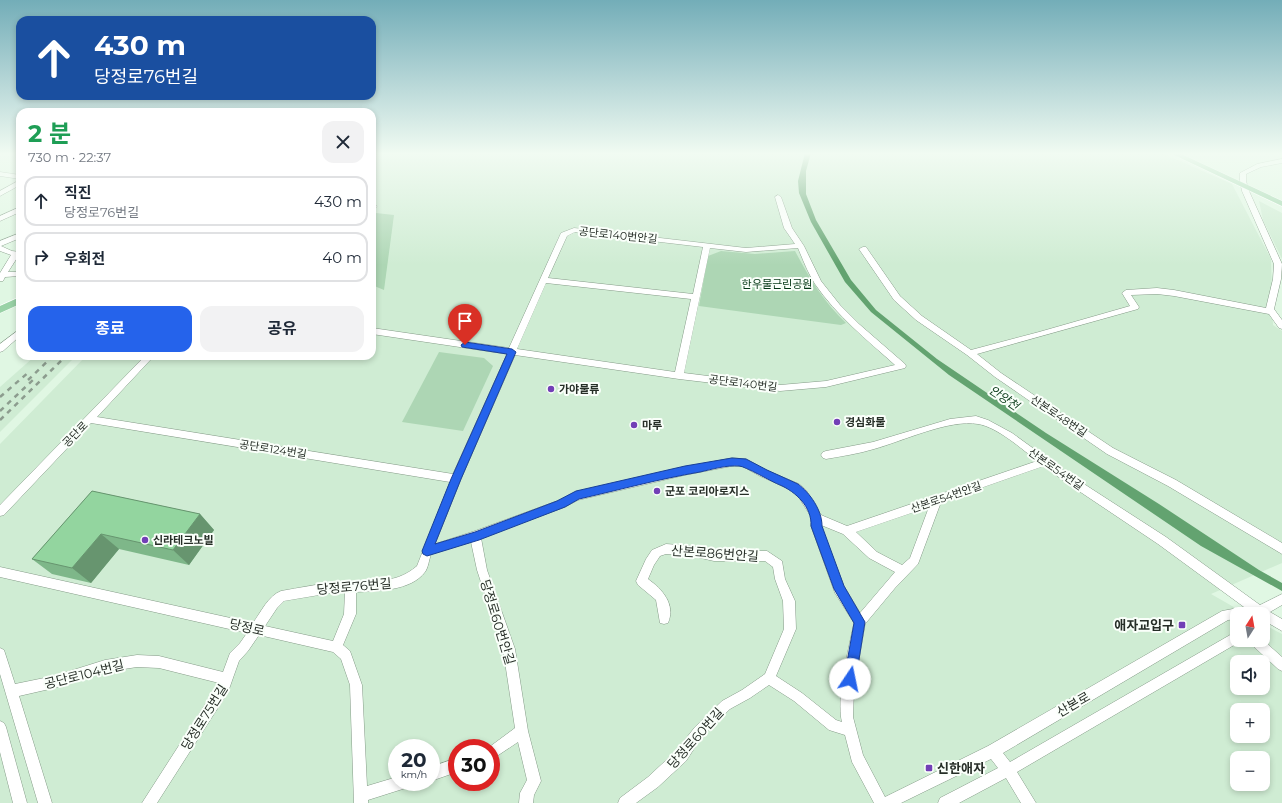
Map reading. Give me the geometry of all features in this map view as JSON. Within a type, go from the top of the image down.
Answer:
[{"type":"main road","points":[[1253,190],[1282,204]]},
{"type":"main road","points":[[1268,190],[1282,197]]},
{"type":"main road","points":[[0,310],[16,302]]},
{"type":"main road","points":[[0,316],[16,308]]},
{"type":"street","points":[[1246,190],[1280,265],[1270,309],[1281,323]]},
{"type":"street","name":"공단로140번길","points":[[376,332],[679,376],[780,388],[795,388],[826,384],[902,366],[856,326],[837,307],[818,282],[800,246],[788,228],[778,198]]},
{"type":"street","points":[[0,219],[16,211]]},
{"type":"street","name":"공단로140번안길","points":[[456,479],[564,235],[574,230],[746,250],[800,246]]},
{"type":"street","points":[[0,244],[16,237]]},
{"type":"street","points":[[679,376],[707,245]]},
{"type":"street","points":[[0,248],[10,253],[16,254]]},
{"type":"street","name":"산본로48번길","points":[[863,249],[897,298],[919,318],[970,353],[998,375],[1110,451],[1172,483],[1282,549]]},
{"type":"street","points":[[1,277],[14,256],[16,255]]},
{"type":"street","points":[[1,277],[16,275]]},
{"type":"street","points":[[543,280],[695,297]]},
{"type":"street","points":[[970,353],[1135,307],[1126,293],[1157,291],[1174,293],[1272,312]]},
{"type":"street","points":[[0,349],[16,335]]},
{"type":"street","name":"공단로","points":[[0,512],[146,360]]},
{"type":"street","name":"공단로124번길","points":[[89,419],[456,479]]},
{"type":"street","name":"산본로54번길","points":[[826,454],[874,446],[925,428],[956,421],[977,420],[996,428],[1256,607]]},
{"type":"street","points":[[427,551],[475,536],[561,504],[576,496],[685,470],[732,462],[743,462],[763,473],[795,487],[802,493],[817,518],[847,531],[873,555],[903,571]]},
{"type":"street","name":"산본로54번안길","points":[[847,531],[1045,462]]},
{"type":"street","name":"당정로76번길","points":[[255,629],[273,604],[281,596],[311,590],[385,586],[412,577],[421,569],[456,479]]},
{"type":"street","points":[[881,803],[857,757],[847,717],[848,689],[860,622],[903,571],[914,561],[937,500]]},
{"type":"street","points":[[817,518],[816,526],[839,589],[860,622]]},
{"type":"street","name":"당정로60번안길","points":[[475,536],[482,570],[509,648],[522,732]]},
{"type":"street","name":"산본로86번안길","points":[[664,619],[664,604],[661,596],[642,581],[650,562],[656,553],[666,550],[692,550],[714,556],[767,556],[778,564],[780,579],[789,601],[790,618],[790,629],[769,678]]},
{"type":"street","name":"당정로","points":[[0,572],[336,648]]},
{"type":"street","points":[[351,587],[350,614],[336,648],[346,655],[356,685],[361,799],[388,788]]},
{"type":"street","points":[[1269,607],[1282,599]]},
{"type":"street","name":"산본로","points":[[887,803],[993,751],[1226,615],[1230,615]]},
{"type":"street","name":"산본로54번길","points":[[1270,617],[1282,625]]},
{"type":"street","name":"당정로75번길","points":[[149,803],[224,688],[234,657],[244,647],[255,629]]},
{"type":"street","points":[[945,803],[1008,770],[1230,641]]},
{"type":"street","points":[[1263,647],[1282,665]]},
{"type":"street","points":[[0,654],[45,803]]},
{"type":"street","name":"공단로104번길","points":[[12,691],[54,682],[105,666],[137,661],[159,662],[227,679]]},
{"type":"street","points":[[769,678],[798,697],[833,726],[850,730]]},
{"type":"street","name":"당정로60번길","points":[[624,803],[653,782],[681,756],[699,731],[726,705],[746,694],[769,678]]},
{"type":"street","points":[[0,727],[20,803]]},
{"type":"street","points":[[500,748],[522,732],[534,782],[527,793],[526,803]]},
{"type":"street","points":[[993,751],[1008,770],[1029,803]]},
{"type":"shaded area","points":[[376,190],[1235,190],[1271,259],[1273,325],[1282,331],[1282,563],[1211,594],[1234,607],[1230,607],[1230,647],[1270,647],[1270,628],[1282,634],[1282,803],[0,803],[0,444],[82,360],[376,360]]},
{"type":"shaded area","points":[[799,190],[806,190],[816,220],[851,280],[876,310],[937,359],[1046,433],[1159,504],[1259,570],[1282,583],[1282,591],[1201,546],[949,375],[871,312],[845,282],[811,222]]},
{"type":"shaded area","points":[[1259,201],[1282,213],[1282,259],[1263,220]]},
{"type":"shaded area","points":[[30,360],[72,360],[0,432],[0,387]]},
{"type":"green space","points":[[376,213],[394,215],[384,290],[376,287]]},
{"type":"green space","name":"한우물근린공원","points":[[721,251],[755,254],[795,251],[806,271],[830,306],[846,323],[841,325],[699,306],[708,256]]},
{"type":"green space","points":[[439,352],[484,358],[493,366],[463,431],[402,422]]},
{"type":"building","points":[[92,491],[200,514],[173,550],[101,534],[72,568],[32,559]]},
{"type":"railway","points":[[28,380],[49,360]]},
{"type":"railway","points":[[0,420],[62,360]]},
{"type":"railway","points":[[0,397],[30,371]]},
{"type":"railway","points":[[0,411],[35,378]]},
{"type":"place","name":"가야물류","points":[[551,389]]},
{"type":"place","name":"경심화물","points":[[837,422]]},
{"type":"place","name":"마루","points":[[634,425]]},
{"type":"place","name":"군포 코리아로지스","points":[[657,491]]},
{"type":"place","name":"신라테크노빌","points":[[145,540]]},
{"type":"place","name":"애자교입구","points":[[1182,625]]},
{"type":"place","name":"신한애자","points":[[929,768]]},
{"type":"route","points":[[465,345],[512,352],[456,479],[427,551],[475,536],[561,504],[576,496],[685,470],[732,462],[743,462],[763,473],[795,487],[802,493],[817,518],[816,526],[839,589],[860,622],[850,679]]},
{"type":"water label","name":"안양천","points":[[1004,398]]}]
